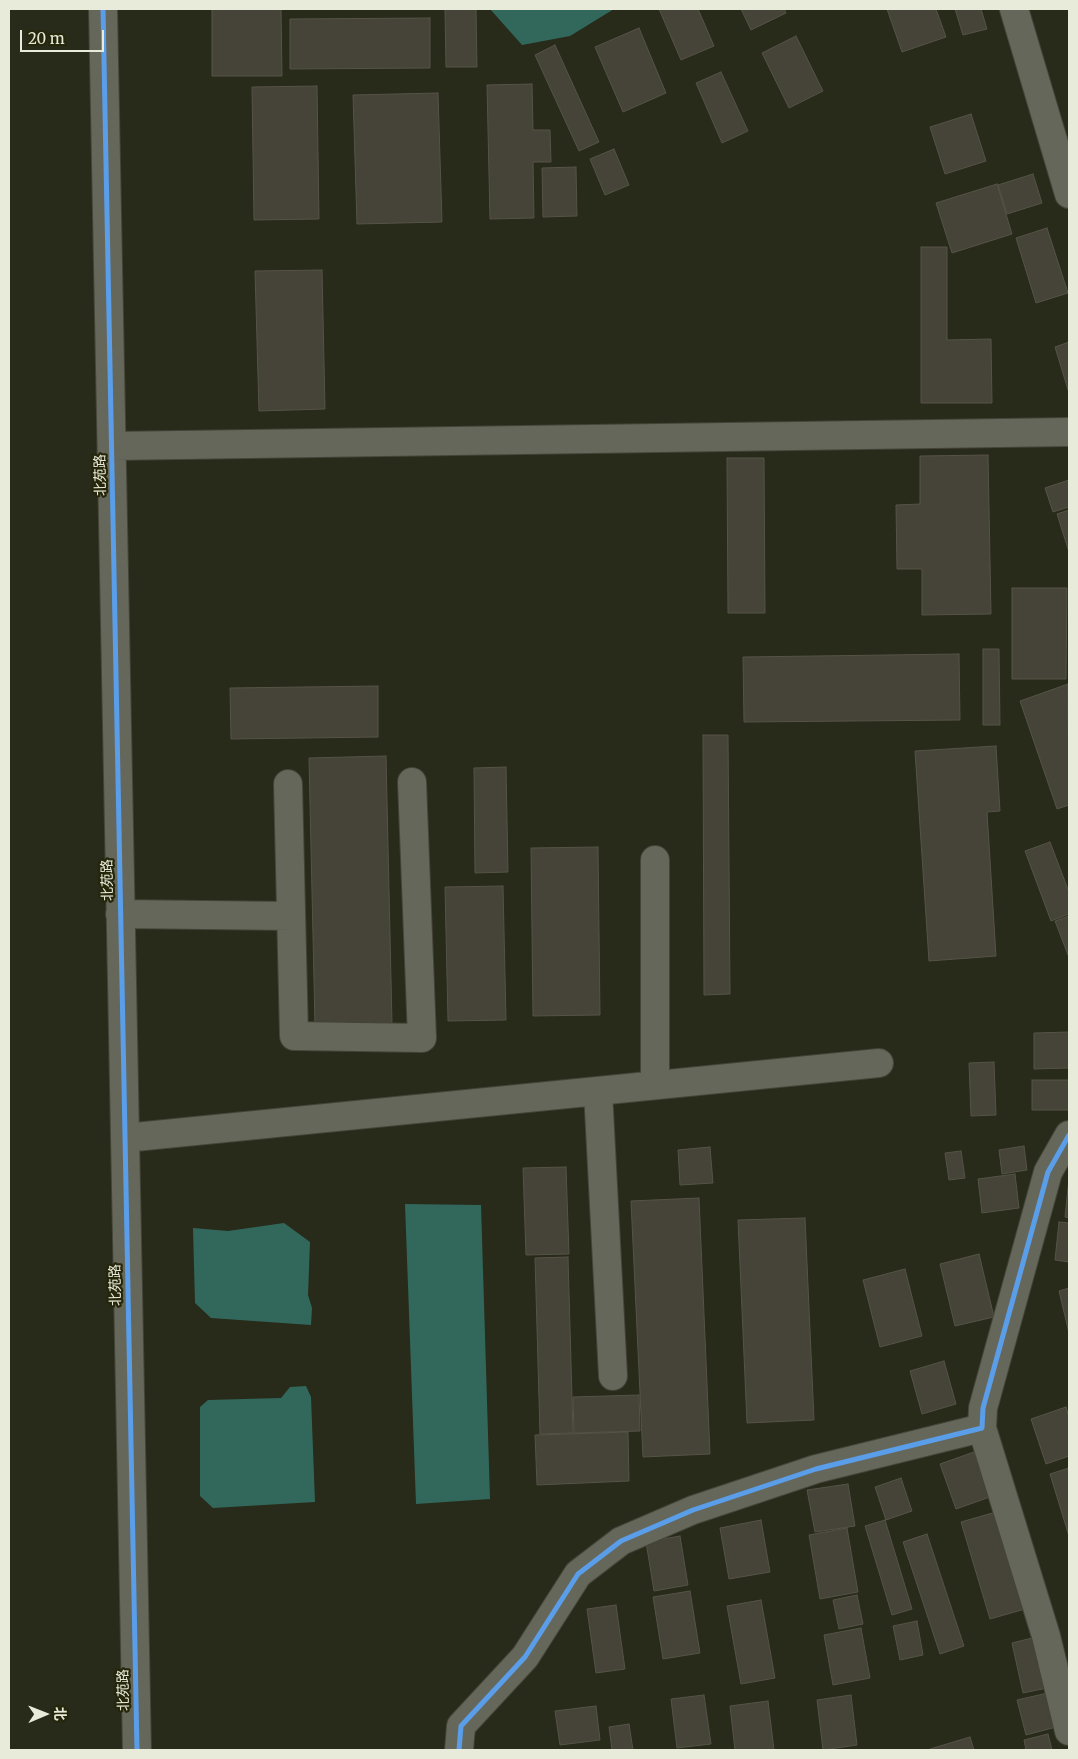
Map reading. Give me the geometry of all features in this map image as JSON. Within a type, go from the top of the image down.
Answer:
[{"type":"street","name":"北苑路","points":[[103,9],[137,1750]]},
{"type":"street","points":[[1014,9],[1069,194]]},
{"type":"street","points":[[112,446],[1069,432]]},
{"type":"street","points":[[288,784],[294,1036],[422,1038],[412,782]]},
{"type":"street","points":[[655,860],[655,1085]]},
{"type":"street","points":[[120,914],[291,916]]},
{"type":"street","points":[[125,1138],[879,1063]]},
{"type":"street","points":[[598,1091],[614,1376]]},
{"type":"street","points":[[1069,1135],[1048,1172],[983,1408],[982,1428],[1046,1636],[1069,1731]]},
{"type":"street","points":[[459,1750],[461,1726],[524,1658],[578,1574],[622,1541],[693,1510],[816,1469],[982,1428]]},
{"type":"water","points":[[490,9],[614,9],[570,36],[522,45]]},
{"type":"water","points":[[405,1204],[481,1205],[490,1499],[416,1504]]},
{"type":"water","points":[[284,1223],[310,1242],[308,1295],[312,1308],[311,1325],[211,1318],[195,1303],[193,1228],[228,1231]]},
{"type":"water","points":[[306,1386],[311,1397],[315,1502],[213,1508],[200,1496],[200,1407],[208,1400],[281,1398],[290,1387]]},
{"type":"building","points":[[212,9],[281,9],[282,76],[212,76]]},
{"type":"building","points":[[445,9],[476,9],[477,67],[446,67]]},
{"type":"building","points":[[659,9],[698,9],[714,46],[681,60]]},
{"type":"building","points":[[741,9],[784,9],[786,13],[751,30]]},
{"type":"building","points":[[887,9],[936,9],[946,37],[902,52]]},
{"type":"building","points":[[955,9],[981,9],[987,29],[963,35]]},
{"type":"building","points":[[430,18],[430,68],[290,69],[290,19]]},
{"type":"building","points":[[639,28],[666,93],[623,112],[595,47]]},
{"type":"building","points":[[796,36],[823,91],[789,108],[762,53]]},
{"type":"building","points":[[555,45],[599,142],[579,151],[535,55]]},
{"type":"building","points":[[721,72],[748,131],[722,143],[696,83]]},
{"type":"building","points":[[532,84],[533,130],[550,130],[551,162],[533,162],[534,218],[490,219],[487,85]]},
{"type":"building","points":[[317,86],[319,219],[254,220],[252,87]]},
{"type":"building","points":[[438,93],[442,222],[357,224],[353,95]]},
{"type":"building","points":[[971,114],[986,161],[945,174],[930,127]]},
{"type":"building","points":[[614,149],[629,185],[605,195],[590,159]]},
{"type":"building","points":[[576,167],[577,216],[543,217],[542,168]]},
{"type":"building","points":[[1033,174],[1042,203],[1007,214],[998,185]]},
{"type":"building","points":[[997,184],[1012,234],[952,253],[936,203]]},
{"type":"building","points":[[1047,228],[1068,293],[1036,303],[1016,238]]},
{"type":"building","points":[[921,247],[947,247],[947,340],[991,339],[992,403],[921,403]]},
{"type":"building","points":[[322,270],[325,409],[259,411],[255,271]]},
{"type":"building","points":[[1069,342],[1069,393],[1055,347]]},
{"type":"building","points":[[988,455],[991,614],[922,615],[922,569],[897,569],[896,505],[920,504],[920,456]]},
{"type":"building","points":[[727,458],[764,458],[765,613],[728,613]]},
{"type":"building","points":[[1069,480],[1069,507],[1053,512],[1045,488]]},
{"type":"building","points":[[1069,510],[1069,552],[1057,514]]},
{"type":"building","points":[[1012,588],[1067,588],[1066,679],[1012,679]]},
{"type":"building","points":[[983,649],[999,649],[1000,725],[983,725]]},
{"type":"building","points":[[959,654],[960,720],[744,722],[743,657]]},
{"type":"building","points":[[1068,684],[1069,805],[1057,809],[1020,701]]},
{"type":"building","points":[[378,686],[378,737],[231,739],[230,688]]},
{"type":"building","points":[[703,735],[728,735],[730,994],[704,995]]},
{"type":"building","points":[[996,746],[1000,811],[987,812],[996,956],[929,961],[915,751]]},
{"type":"building","points":[[386,756],[392,1024],[315,1026],[309,758]]},
{"type":"building","points":[[506,767],[508,872],[475,873],[474,768]]},
{"type":"building","points":[[1050,842],[1069,892],[1069,914],[1051,921],[1025,851]]},
{"type":"building","points":[[598,847],[600,1015],[533,1016],[531,848]]},
{"type":"building","points":[[503,886],[506,1020],[448,1021],[445,887]]},
{"type":"building","points":[[1069,916],[1069,954],[1068,955],[1055,921]]},
{"type":"building","points":[[1069,1032],[1069,1068],[1034,1069],[1034,1033]]},
{"type":"building","points":[[994,1062],[996,1115],[971,1116],[969,1063]]},
{"type":"building","points":[[1032,1080],[1069,1080],[1069,1110],[1032,1110]]},
{"type":"building","points":[[1024,1146],[1027,1170],[1002,1174],[999,1150]]},
{"type":"building","points":[[710,1147],[713,1183],[680,1185],[678,1150]]},
{"type":"building","points":[[961,1151],[965,1178],[949,1180],[945,1153]]},
{"type":"building","points":[[566,1167],[569,1254],[526,1255],[523,1168]]},
{"type":"building","points":[[1015,1174],[1019,1208],[982,1213],[978,1179]]},
{"type":"building","points":[[1069,1179],[1069,1218],[1065,1217]]},
{"type":"building","points":[[699,1198],[710,1454],[643,1457],[631,1201]]},
{"type":"building","points":[[805,1218],[814,1420],[747,1423],[738,1220]]},
{"type":"building","points":[[1059,1222],[1069,1223],[1069,1262],[1055,1260]]},
{"type":"building","points":[[979,1254],[994,1317],[955,1326],[940,1264]]},
{"type":"building","points":[[568,1257],[573,1433],[540,1434],[535,1258]]},
{"type":"building","points":[[905,1269],[922,1336],[880,1347],[863,1280]]},
{"type":"building","points":[[1069,1288],[1069,1333],[1059,1291]]},
{"type":"building","points":[[944,1361],[956,1404],[922,1414],[910,1371]]},
{"type":"building","points":[[639,1395],[640,1431],[574,1433],[573,1397]]},
{"type":"building","points":[[1066,1407],[1069,1417],[1069,1456],[1046,1464],[1031,1419]]},
{"type":"building","points":[[628,1432],[629,1481],[537,1485],[535,1435]]},
{"type":"building","points":[[974,1452],[990,1497],[956,1509],[940,1464]]},
{"type":"building","points":[[1069,1468],[1069,1536],[1050,1474]]},
{"type":"building","points":[[901,1478],[912,1511],[886,1520],[875,1487]]},
{"type":"building","points":[[848,1484],[855,1526],[815,1532],[807,1490]]},
{"type":"building","points":[[996,1512],[1025,1609],[990,1619],[961,1522]]},
{"type":"building","points":[[761,1520],[770,1572],[729,1579],[720,1528]]},
{"type":"building","points":[[885,1520],[912,1609],[892,1615],[865,1526]]},
{"type":"building","points":[[847,1528],[858,1592],[820,1599],[809,1535]]},
{"type":"building","points":[[927,1534],[964,1646],[940,1654],[903,1542]]},
{"type":"building","points":[[680,1536],[688,1585],[654,1591],[646,1542]]},
{"type":"building","points":[[690,1591],[700,1653],[663,1659],[653,1597]]},
{"type":"building","points":[[857,1595],[863,1624],[839,1629],[833,1600]]},
{"type":"building","points":[[761,1600],[775,1678],[741,1684],[727,1606]]},
{"type":"building","points":[[616,1605],[625,1669],[596,1673],[587,1609]]},
{"type":"building","points":[[917,1621],[923,1655],[900,1660],[893,1626]]},
{"type":"building","points":[[861,1628],[870,1678],[833,1685],[824,1635]]},
{"type":"building","points":[[1036,1637],[1047,1688],[1023,1693],[1012,1643]]},
{"type":"building","points":[[1052,1692],[1060,1726],[1026,1735],[1017,1700]]},
{"type":"building","points":[[704,1695],[711,1744],[677,1748],[671,1699]]},
{"type":"building","points":[[851,1695],[857,1745],[823,1750],[817,1700]]},
{"type":"building","points":[[768,1701],[774,1750],[735,1750],[730,1706]]},
{"type":"building","points":[[596,1706],[600,1740],[560,1745],[555,1711]]},
{"type":"building","points":[[629,1724],[633,1750],[612,1750],[609,1727]]},
{"type":"building","points":[[1048,1734],[1052,1750],[1026,1750],[1024,1740]]},
{"type":"building","points":[[970,1737],[974,1750],[930,1750],[930,1749]]},
{"type":"cycle path","points":[[103,9],[137,1750]]},
{"type":"cycle path","points":[[459,1750],[461,1726],[525,1657],[578,1574],[621,1541],[693,1510],[816,1469],[982,1428],[983,1408],[1048,1172],[1069,1135]]}]
